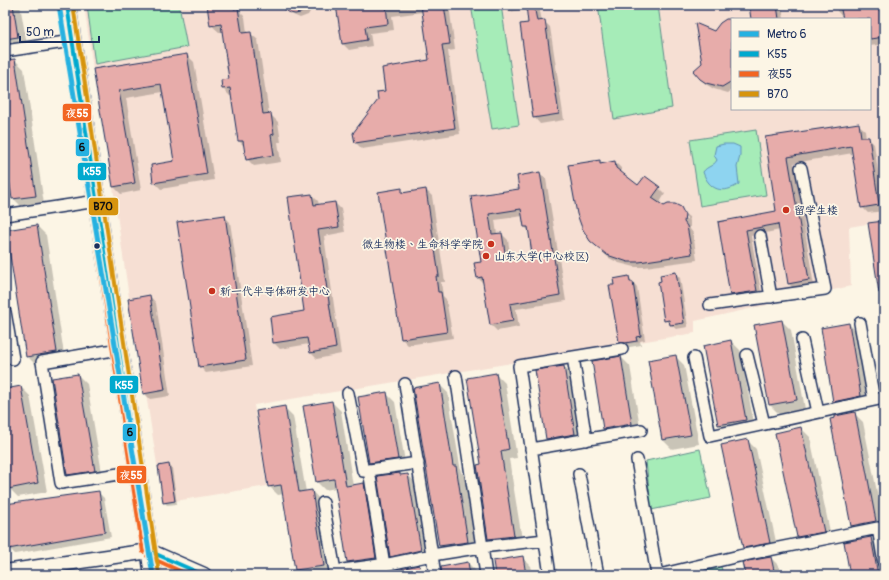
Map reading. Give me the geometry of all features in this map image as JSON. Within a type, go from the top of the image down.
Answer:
[{"type":"main road","points":[[67,5],[153,575]]},
{"type":"street","points":[[5,51],[72,40]]},
{"type":"street","points":[[710,305],[825,289],[801,168]]},
{"type":"street","points":[[5,215],[97,201]]},
{"type":"street","points":[[760,236],[771,297]]},
{"type":"street","points":[[5,312],[13,359]]},
{"type":"street","points":[[694,358],[710,436],[879,399],[860,323]]},
{"type":"street","points":[[802,340],[818,412]]},
{"type":"street","points":[[550,575],[519,366],[622,348]]},
{"type":"street","points":[[119,349],[42,362],[61,483],[138,471]]},
{"type":"street","points":[[747,355],[764,424]]},
{"type":"street","points":[[573,357],[586,440]]},
{"type":"street","points":[[456,376],[486,575]]},
{"type":"street","points":[[405,384],[435,575]]},
{"type":"street","points":[[348,393],[363,471],[418,463]]},
{"type":"street","points":[[531,450],[641,430]]},
{"type":"street","points":[[637,460],[658,575],[739,556],[878,528],[884,563]]},
{"type":"street","points":[[369,470],[384,565],[387,564]]},
{"type":"street","points":[[579,474],[598,575]]},
{"type":"street","points":[[323,503],[335,571],[387,564],[482,547],[545,540]]},
{"type":"street","points":[[5,572],[149,551],[203,575]]},
{"type":"shaded area","name":"山东大学(中心校区)","points":[[84,5],[884,5],[884,221],[849,227],[851,286],[695,321],[695,333],[254,405],[267,486],[163,503],[146,394],[143,394],[113,187]]},
{"type":"green space","points":[[87,5],[179,5],[187,47],[95,64]]},
{"type":"green space","points":[[471,5],[501,5],[519,125],[492,129]]},
{"type":"green space","points":[[598,5],[658,5],[672,108],[614,119]]},
{"type":"green space","points":[[756,130],[766,195],[700,206],[690,140]]},
{"type":"green space","points":[[700,449],[711,498],[651,510],[646,461]]},
{"type":"green space","points":[[721,566],[723,575],[678,575]]},
{"type":"water","points":[[733,144],[740,147],[740,156],[737,167],[739,184],[722,190],[713,187],[703,172],[717,160],[714,155],[716,146]]},
{"type":"building","points":[[5,5],[13,5],[18,37],[5,39]]},
{"type":"building","points":[[207,5],[234,5],[234,9],[238,8],[242,33],[251,32],[263,114],[271,113],[274,134],[271,135],[274,155],[246,160],[243,141],[238,141],[230,88],[222,89],[221,80],[229,79],[221,24],[210,26]]},
{"type":"building","points":[[278,5],[312,5],[300,13],[295,14],[290,13]]},
{"type":"building","points":[[336,5],[386,5],[388,24],[365,27],[367,40],[342,44]]},
{"type":"building","points":[[421,5],[444,5],[450,44],[442,45],[455,128],[355,143],[353,133],[378,100],[377,92],[385,91],[382,68],[429,60]]},
{"type":"building","points":[[526,5],[534,5],[537,21],[545,20],[559,114],[533,118],[520,24],[528,23]]},
{"type":"building","points":[[749,5],[777,5],[779,18],[751,18]]},
{"type":"building","points":[[840,5],[884,5],[884,37],[871,39],[871,18],[843,18]]},
{"type":"building","points":[[726,19],[731,19],[731,82],[722,87],[706,83],[693,71],[702,63],[695,23],[714,31],[720,23]]},
{"type":"building","points":[[187,54],[207,174],[153,183],[151,165],[174,161],[161,84],[119,91],[135,183],[113,187],[93,69]]},
{"type":"building","points":[[15,59],[36,196],[12,199],[5,152],[5,60]]},
{"type":"building","name":"留学生楼","points":[[859,123],[861,137],[869,137],[879,205],[861,208],[851,146],[788,157],[809,280],[788,284],[778,224],[746,230],[757,291],[730,295],[718,222],[776,211],[765,137]]},
{"type":"building","points":[[600,160],[600,164],[615,161],[616,168],[638,185],[645,176],[660,187],[652,198],[664,206],[668,204],[675,204],[681,207],[685,215],[684,222],[687,226],[692,254],[639,262],[628,262],[607,255],[590,241],[582,228],[577,214],[568,165]]},
{"type":"building","name":"微生物楼、生命科学学院","points":[[540,172],[560,295],[510,304],[513,321],[490,325],[482,277],[477,278],[474,263],[481,262],[471,196],[519,189],[517,176]],"holes":[[[521,209],[524,227],[528,227],[532,254],[506,259],[502,233],[492,234],[489,214]]]},
{"type":"building","points":[[402,188],[402,193],[426,189],[439,276],[436,276],[438,292],[441,292],[447,332],[401,339],[378,192]]},
{"type":"building","points":[[312,194],[314,205],[335,202],[339,227],[318,230],[336,348],[310,353],[307,338],[273,343],[270,317],[304,311],[288,197]]},
{"type":"building","name":"新一代半导体研发中心","points":[[225,215],[246,360],[199,367],[177,222]]},
{"type":"building","points":[[884,221],[884,292],[879,293],[868,223]]},
{"type":"building","points":[[37,225],[57,352],[26,357],[6,230]]},
{"type":"building","points":[[676,272],[684,323],[670,325],[669,320],[664,321],[658,282],[661,281],[660,275]]},
{"type":"building","points":[[629,276],[630,282],[633,282],[641,336],[636,337],[637,341],[625,343],[619,342],[609,285],[614,285],[613,279]]},
{"type":"building","points":[[150,295],[165,390],[143,394],[128,299]]},
{"type":"building","points":[[782,320],[797,400],[769,405],[754,325]]},
{"type":"building","points":[[849,323],[861,396],[833,402],[821,328]]},
{"type":"building","points":[[731,340],[746,420],[718,425],[703,346]]},
{"type":"building","points":[[676,355],[691,435],[662,440],[648,360]]},
{"type":"building","points":[[621,356],[632,424],[603,429],[592,361]]},
{"type":"building","points":[[564,366],[575,434],[546,439],[535,370]]},
{"type":"building","points":[[496,373],[509,449],[501,451],[514,536],[488,539],[477,465],[481,464],[467,378]]},
{"type":"building","points":[[78,374],[95,471],[67,475],[52,378]]},
{"type":"building","points":[[440,383],[453,466],[456,466],[468,542],[439,546],[413,388]]},
{"type":"building","points":[[21,386],[38,483],[8,489],[5,470],[5,389]]},
{"type":"building","points":[[387,392],[398,459],[369,463],[358,397]]},
{"type":"building","points":[[332,401],[346,486],[364,483],[376,558],[347,562],[334,479],[316,482],[303,406]]},
{"type":"building","points":[[285,406],[299,492],[312,490],[324,566],[295,570],[281,485],[268,487],[256,411]]},
{"type":"building","points":[[855,412],[876,521],[851,526],[830,419],[835,418],[835,416]]},
{"type":"building","points":[[801,427],[824,532],[797,537],[775,433]]},
{"type":"building","points":[[748,439],[770,543],[743,548],[721,445]]},
{"type":"building","points":[[169,464],[175,501],[163,503],[158,466]]},
{"type":"building","points":[[400,473],[400,475],[408,474],[421,550],[390,557],[377,476]]},
{"type":"building","points":[[99,491],[105,532],[8,549],[5,533],[5,504]]},
{"type":"building","points":[[871,537],[878,575],[850,575],[844,542]]},
{"type":"building","points":[[523,556],[526,575],[495,575],[493,561]]},
{"type":"building","points":[[771,557],[775,575],[745,575],[742,562]]},
{"type":"building","points":[[468,562],[470,575],[442,575],[441,567]]},
{"type":"building","points":[[419,565],[421,575],[391,575],[391,571]]},
{"type":"metro line","name":"6","points":[[59,5],[153,575]]},
{"type":"transit line","name":"K55","points":[[67,5],[149,551]]},
{"type":"transit line","name":"B70","points":[[73,5],[159,574]]},
{"type":"transit line","name":"夜55","points":[[61,6],[143,552]]},
{"type":"transit line","name":"K55","points":[[149,551],[204,575]]},
{"type":"transit line","name":"夜55","points":[[147,556],[189,575]]},
{"type":"place","name":"留学生楼","points":[[786,210]]},
{"type":"place","name":"微生物楼、生命科学学院","points":[[491,244]]},
{"type":"place","name":"山东大学(中心校区)","points":[[486,256]]},
{"type":"place","name":"新一代半导体研发中心","points":[[212,291]]}]
